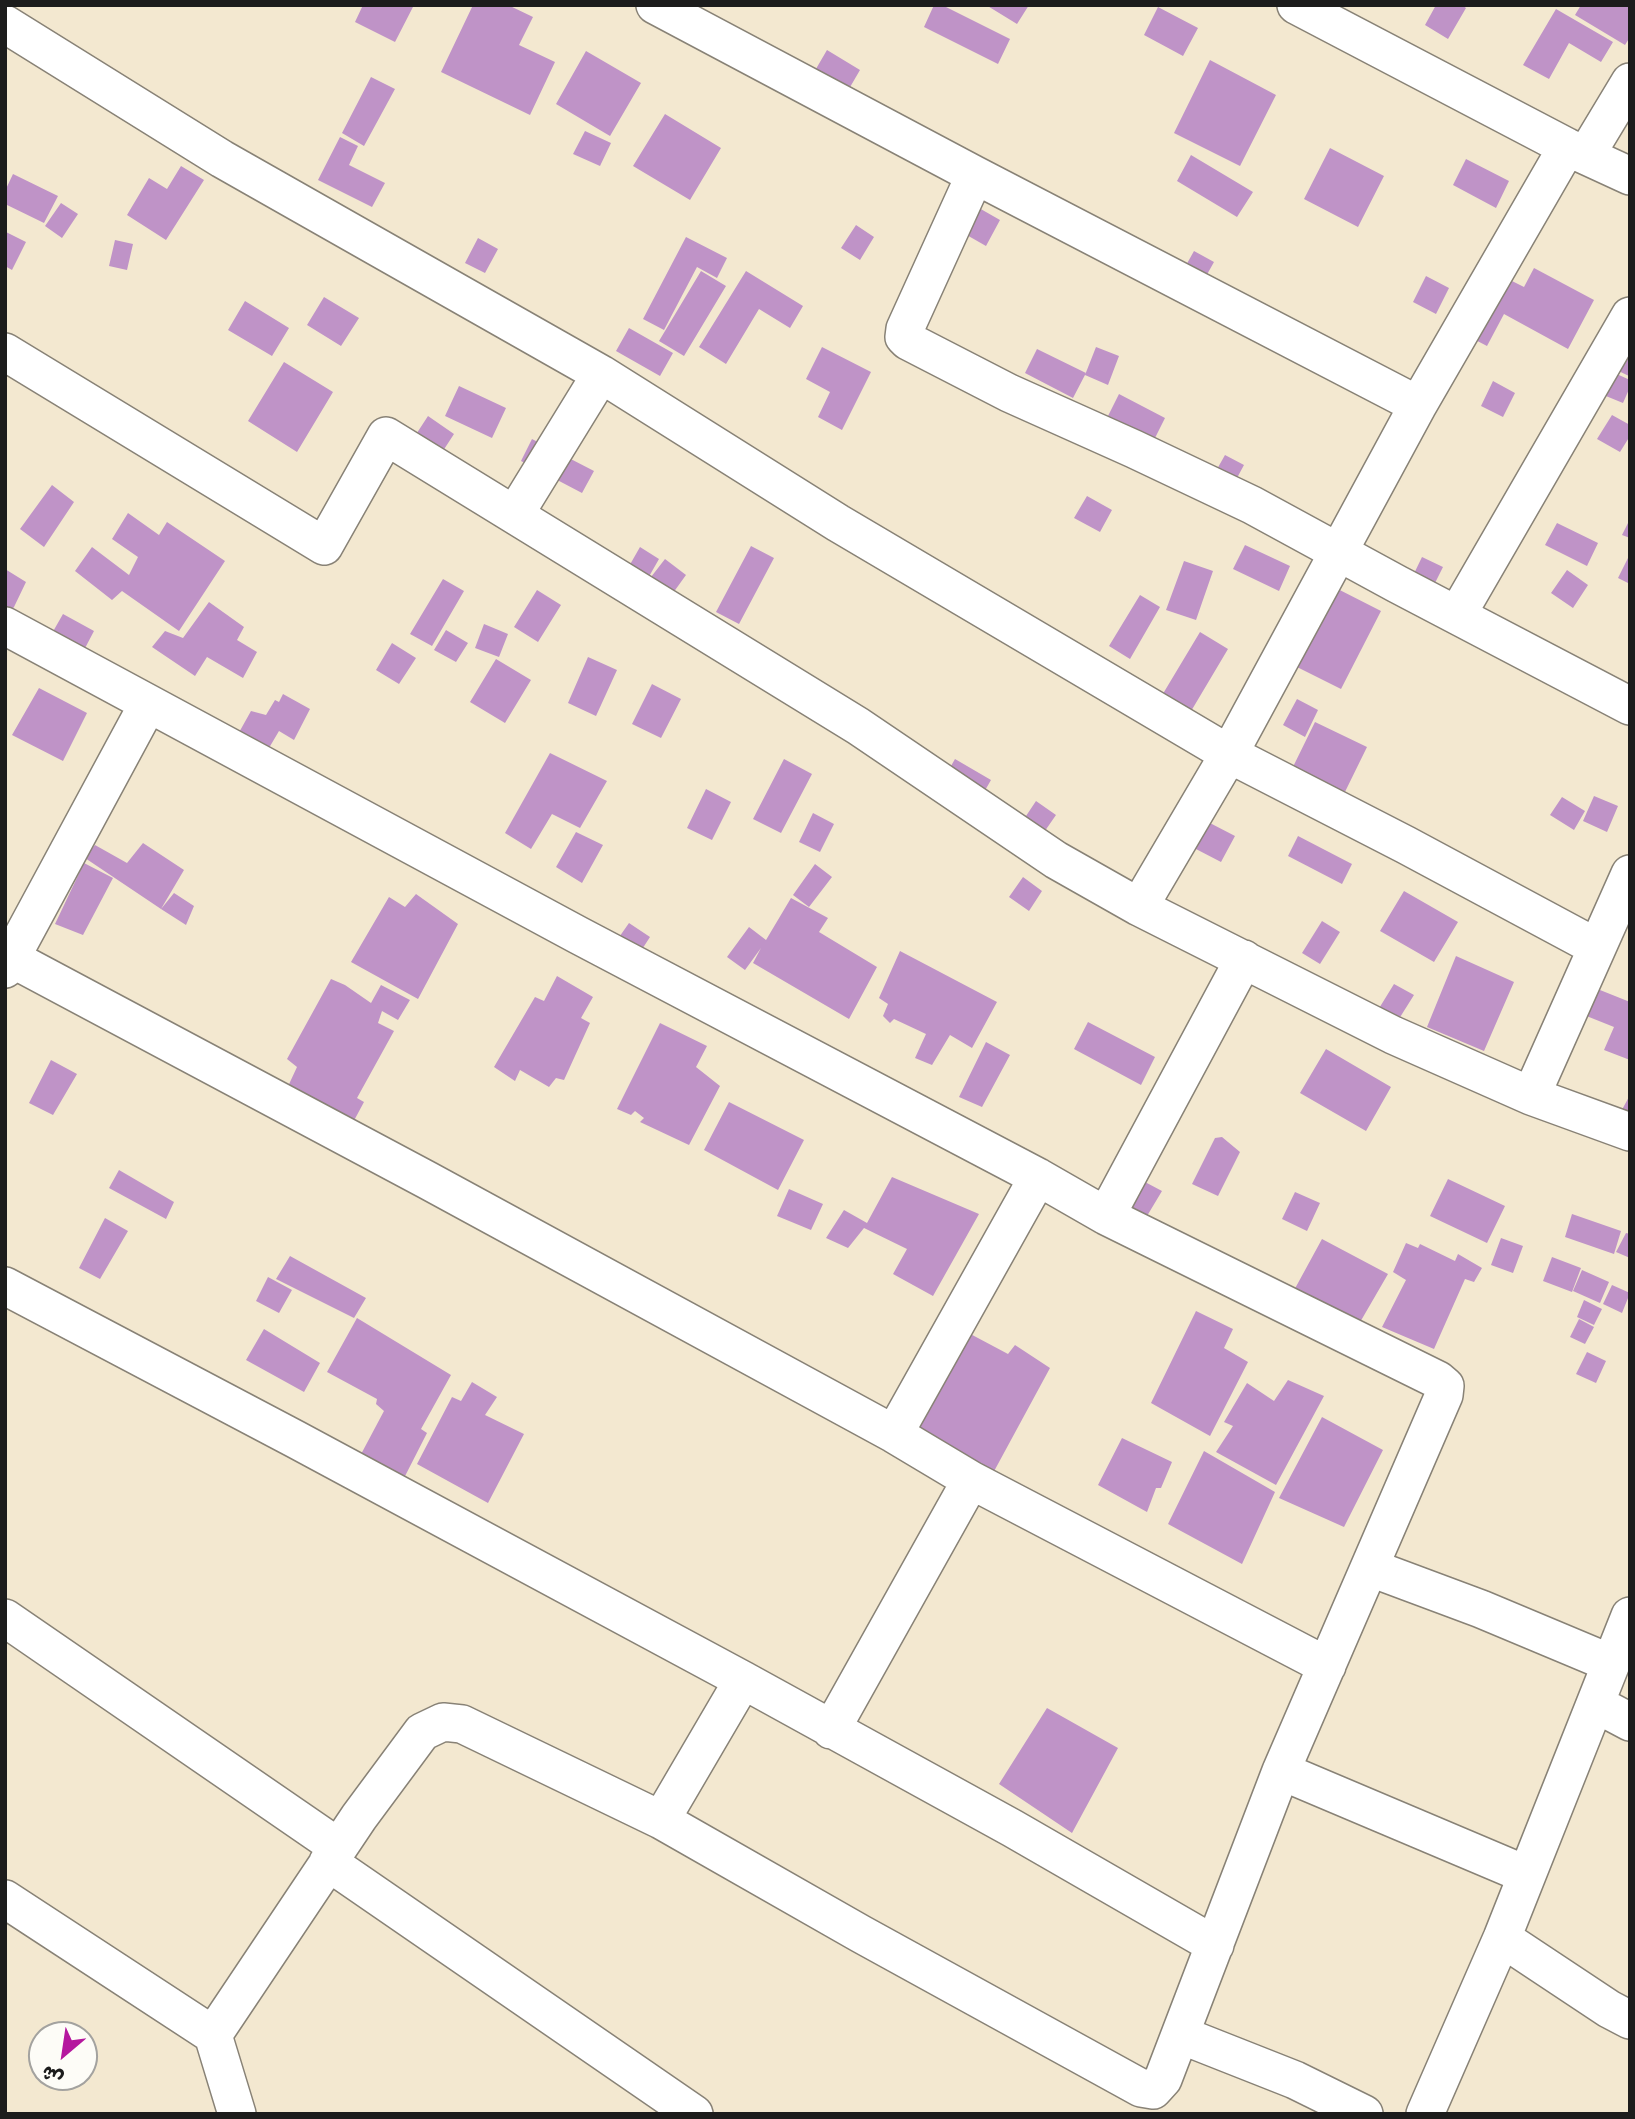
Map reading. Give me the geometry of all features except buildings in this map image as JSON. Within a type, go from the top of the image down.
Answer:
[{"type":"street","points":[[655,5],[1418,405]]},
{"type":"street","points":[[1296,5],[1576,151],[1630,176]]},
{"type":"street","points":[[5,24],[222,159],[601,374],[838,523],[1229,754],[1597,947]]},
{"type":"street","points":[[1139,907],[1229,754],[1418,405],[1576,151],[1630,82]]},
{"type":"street","points":[[975,175],[905,329],[904,337],[908,341],[1009,393],[1252,505],[1630,706]]},
{"type":"street","points":[[1457,615],[1630,316]]},
{"type":"street","points":[[5,352],[324,546],[386,436],[858,726],[1056,860],[1139,907],[1393,1035],[1531,1096],[1630,1132]]},
{"type":"street","points":[[515,514],[601,374]]},
{"type":"street","points":[[5,626],[1038,1177],[1106,1216],[1427,1374],[1445,1386],[1444,1395],[1371,1568],[1281,1771],[1163,2079],[1153,2090],[1141,2088],[661,1820],[462,1724],[443,1722],[422,1732],[333,1855],[213,2035]]},
{"type":"street","points":[[148,704],[7,961],[427,1180],[894,1434],[971,1480],[1327,1666]]},
{"type":"street","points":[[1531,1096],[1630,874]]},
{"type":"street","points":[[1106,1216],[1244,959]]},
{"type":"street","points":[[894,1434],[1038,1177]]},
{"type":"street","points":[[5,1286],[743,1680],[1012,1828],[1214,1945]]},
{"type":"street","points":[[831,1730],[971,1480]]},
{"type":"street","points":[[1371,1568],[1481,1609],[1610,1663]]},
{"type":"street","points":[[1425,2114],[1502,1938],[1630,1616]]},
{"type":"street","points":[[5,1618],[694,2114]]},
{"type":"street","points":[[661,1820],[743,1680]]},
{"type":"street","points":[[1595,1704],[1630,1722]]},
{"type":"street","points":[[1281,1771],[1527,1875]]},
{"type":"street","points":[[5,1899],[213,2035],[237,2114]]},
{"type":"street","points":[[1502,1938],[1630,2020]]},
{"type":"street","points":[[1181,2035],[1295,2080],[1364,2114]]}]
